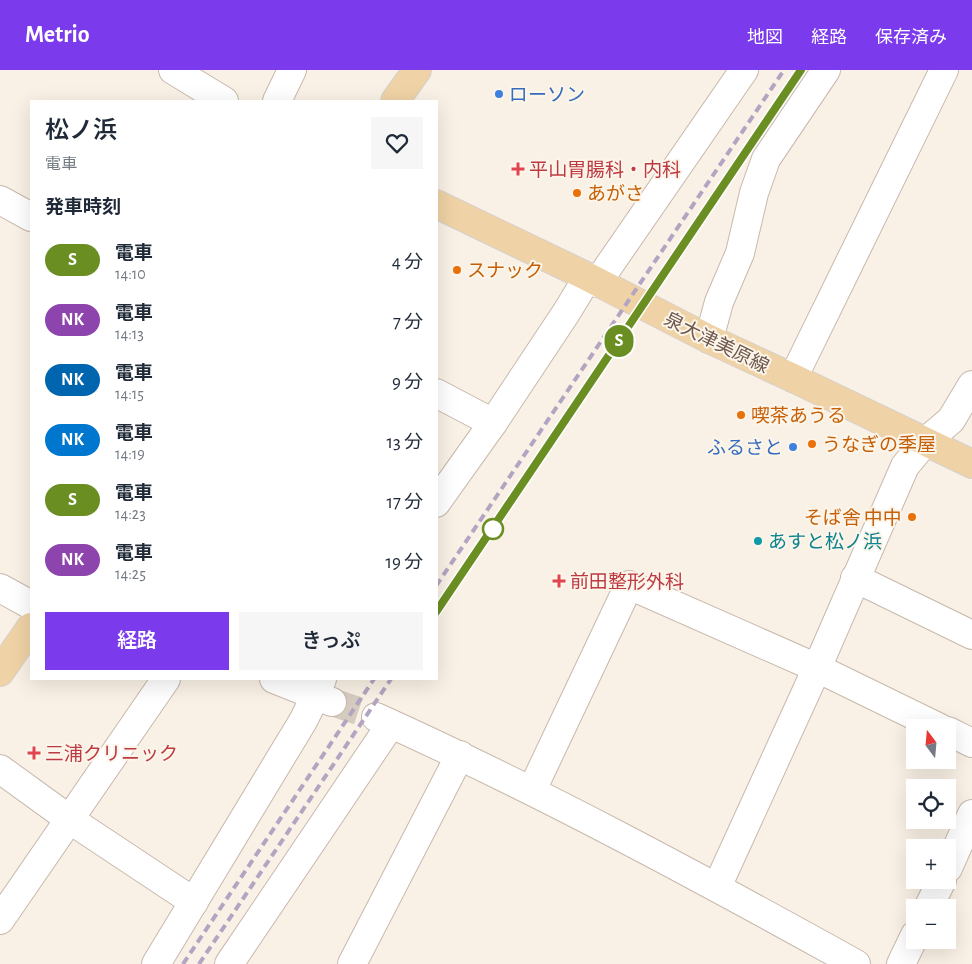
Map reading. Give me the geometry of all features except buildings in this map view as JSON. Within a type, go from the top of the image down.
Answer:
[{"type":"main road","points":[[396,100],[416,70]]},
{"type":"main road","name":"泉大津美原線","points":[[438,205],[709,339],[972,464]]},
{"type":"main road","points":[[0,672],[30,628]]},
{"type":"street","points":[[173,70],[222,100]]},
{"type":"street","points":[[277,100],[292,70]]},
{"type":"street","points":[[438,498],[493,423],[566,313],[744,70]]},
{"type":"street","points":[[709,339],[719,302],[740,253],[754,193],[766,159],[826,70]]},
{"type":"street","points":[[793,378],[944,70]]},
{"type":"street","points":[[0,200],[30,216]]},
{"type":"street","points":[[717,887],[817,668],[905,466],[925,442],[951,420],[972,385]]},
{"type":"street","points":[[438,394],[493,423]]},
{"type":"street","points":[[855,578],[972,635]]},
{"type":"street","points":[[532,790],[629,585],[817,668],[922,719]]},
{"type":"street","points":[[0,588],[30,604]]},
{"type":"street","points":[[0,920],[165,680]]},
{"type":"street","points":[[156,964],[303,721],[323,692],[278,680]]},
{"type":"street","points":[[229,964],[384,720],[532,790],[717,887],[856,964]]},
{"type":"street","points":[[956,735],[972,743]]},
{"type":"street","points":[[352,964],[460,755]]},
{"type":"street","points":[[0,769],[69,819],[194,902]]},
{"type":"street","points":[[959,857],[972,814]]},
{"type":"street","points":[[901,964],[908,949]]},
{"type":"tunnel","points":[[332,702],[376,717]]},
{"type":"railway","points":[[438,583],[784,70]]},
{"type":"railway","points":[[438,609],[801,70]]},
{"type":"railway","points":[[183,964],[373,680]]},
{"type":"railway","points":[[199,964],[390,680]]},
{"type":"train","name":"S","points":[[438,609],[801,70]]},
{"type":"place","name":"ローソン","points":[[499,94]]},
{"type":"place","name":"平山胃腸科・内科","points":[[518,169]]},
{"type":"place","name":"あがさ","points":[[577,193]]},
{"type":"place","name":"スナック","points":[[457,270]]},
{"type":"place","name":"喫茶あうる","points":[[741,415]]},
{"type":"place","name":"うなぎの季屋","points":[[812,444]]},
{"type":"place","name":"ふるさと","points":[[793,447]]},
{"type":"place","name":"そば舎 中中","points":[[912,517]]},
{"type":"place","name":"あすと松ノ浜","points":[[758,541]]},
{"type":"place","name":"前田整形外科","points":[[559,581]]},
{"type":"place","name":"三浦クリニック","points":[[34,753]]}]
